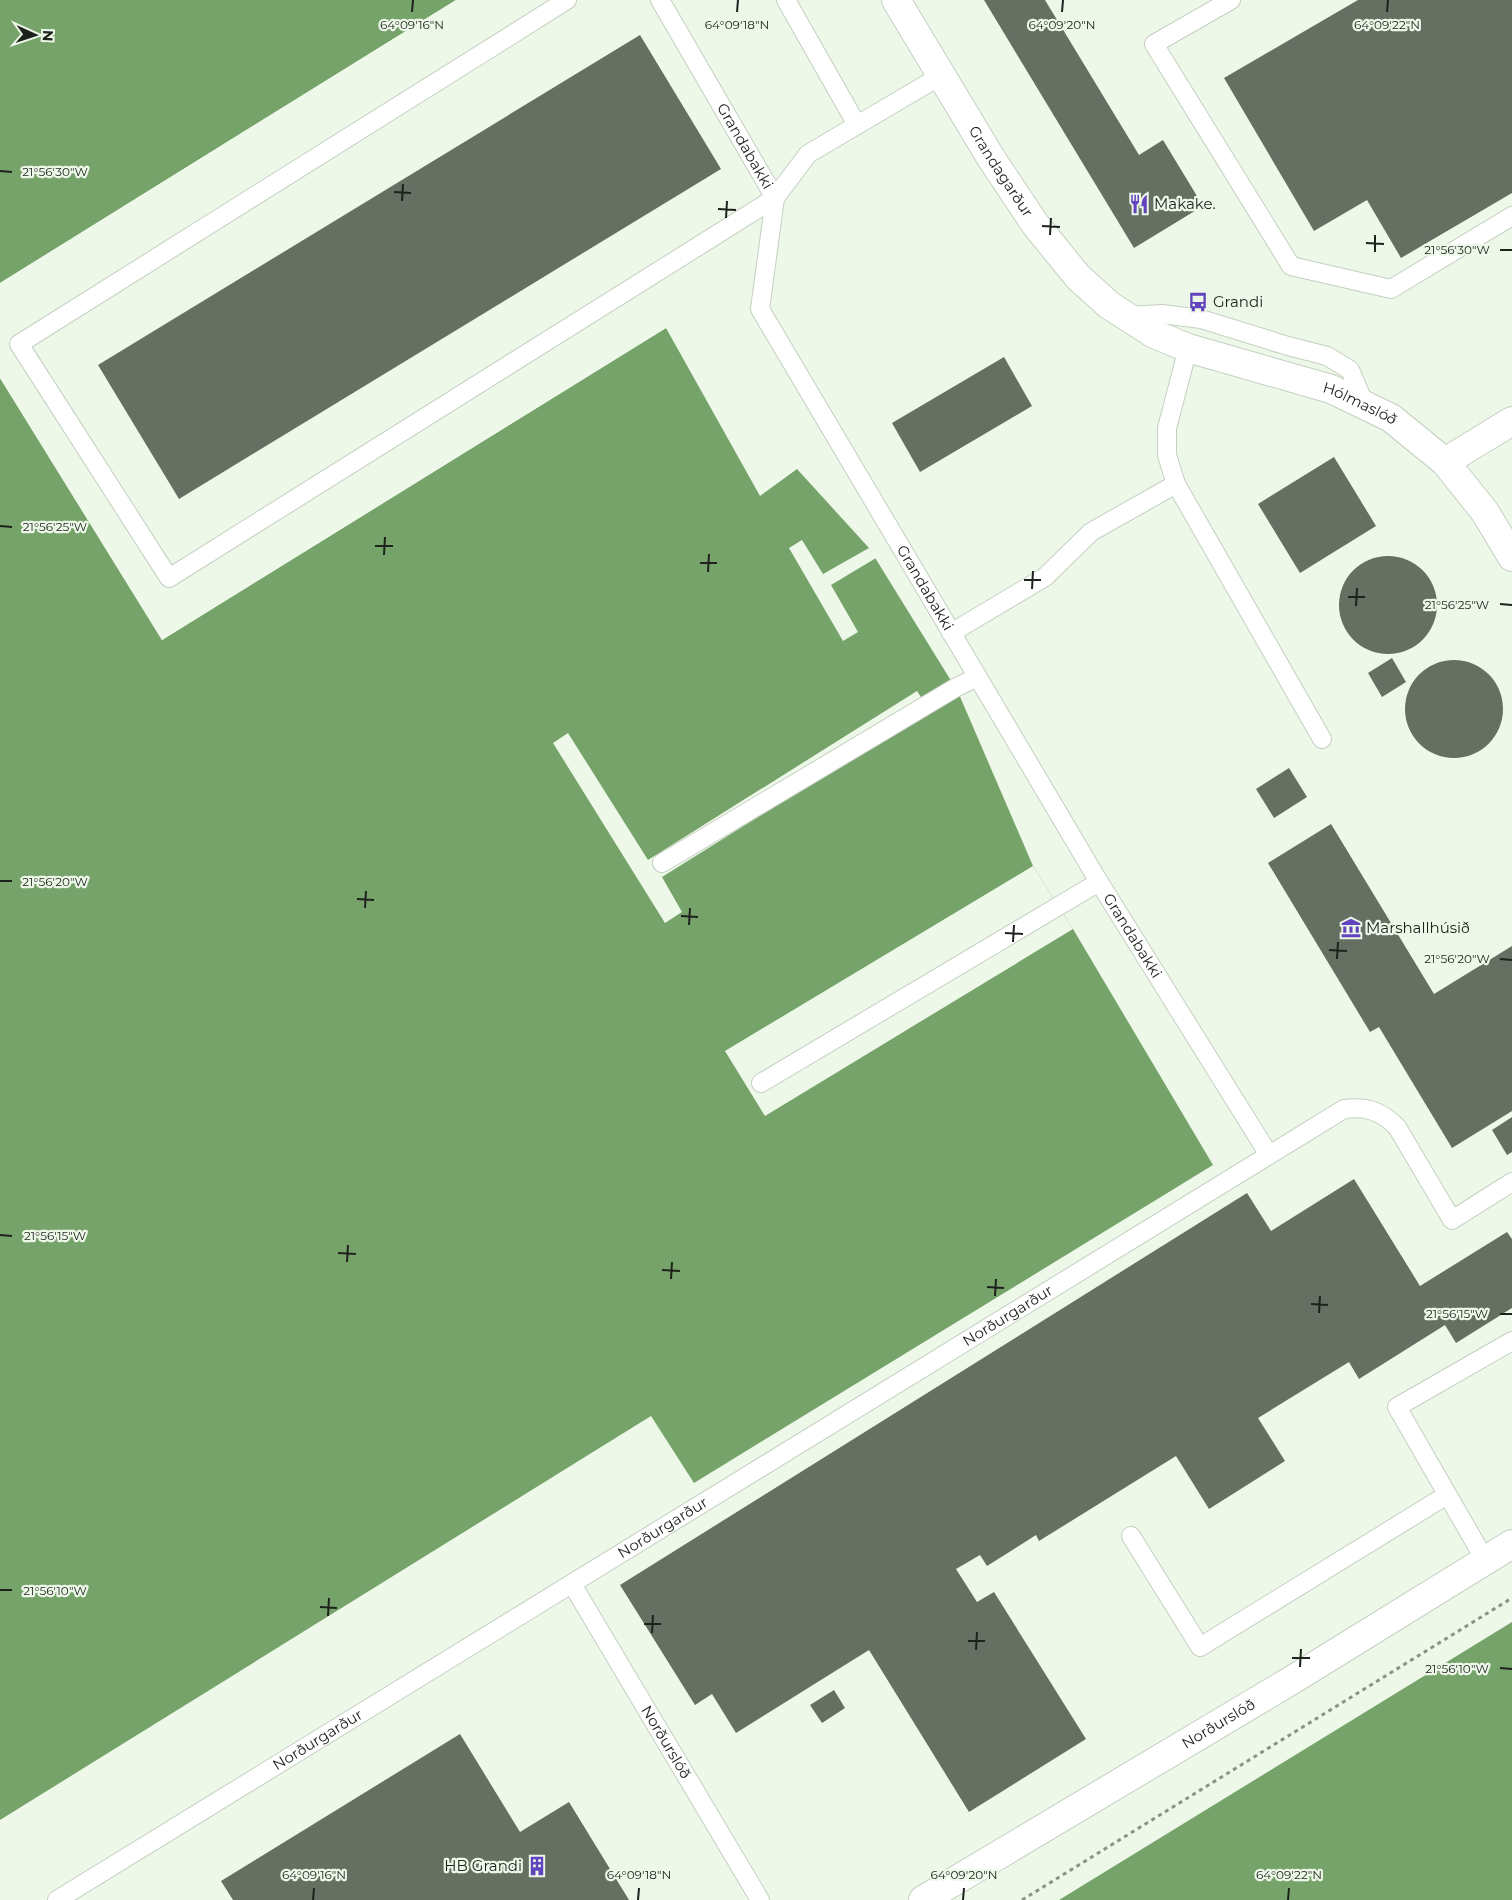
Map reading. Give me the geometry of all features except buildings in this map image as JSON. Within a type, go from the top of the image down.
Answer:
[{"type":"street","name":"Grandagarður","points":[[896,0],[991,158],[1035,224],[1078,277],[1109,305],[1125,316],[1154,334],[1188,348]]},
{"type":"street","name":"Hólmaslóð","points":[[1188,348],[1331,389],[1391,418],[1445,462],[1485,512],[1512,557]]},
{"type":"street","points":[[1445,462],[1512,421]]},
{"type":"street","name":"Norðurslóð","points":[[923,1900],[1292,1680],[1512,1544]]},
{"type":"lane","points":[[567,0],[19,344],[169,578],[775,198],[808,154],[942,75]]},
{"type":"lane","name":"Grandabakki","points":[[660,0],[775,198],[760,309],[1099,882],[1269,1155]]},
{"type":"lane","points":[[786,0],[857,125]]},
{"type":"lane","points":[[1231,0],[1154,44],[1291,266],[1391,290],[1512,216]]},
{"type":"lane","points":[[1125,316],[1162,314],[1201,319],[1327,356],[1350,370],[1365,404]]},
{"type":"lane","points":[[1188,348],[1167,428],[1167,455],[1176,484],[1322,739]]},
{"type":"lane","points":[[951,633],[1044,577],[1091,532],[1176,484]]},
{"type":"lane","points":[[662,863],[955,688],[977,677]]},
{"type":"lane","points":[[760,1083],[1099,882]]},
{"type":"lane","name":"Norðurgarður","points":[[57,1900],[1344,1109],[1367,1108],[1388,1118],[1396,1127],[1452,1220],[1512,1182]]},
{"type":"lane","points":[[1485,1560],[1397,1407],[1512,1341]]},
{"type":"lane","points":[[1130,1536],[1200,1647],[1447,1495]]},
{"type":"lane","name":"Norðurslóð","points":[[572,1584],[760,1900]]},
{"type":"path","points":[[1022,1900],[1512,1598]]},
{"type":"shaded area","points":[[0,0],[456,0],[0,283]]},
{"type":"shaded area","points":[[666,328],[760,496],[797,469],[869,548],[958,692],[1033,866],[1073,929],[1213,1165],[694,1483],[651,1416],[0,1820],[0,378],[162,640]]},
{"type":"shaded area","points":[[1512,1622],[1512,1900],[1059,1900]]},
{"type":"pier","points":[[458,0],[457,2],[0,285],[0,283]]},
{"type":"pier","points":[[664,325],[666,328],[162,640],[0,378],[0,375],[163,637]]},
{"type":"pier","points":[[802,540],[823,574],[869,548],[876,558],[831,585],[858,632],[843,641],[789,548]]},
{"type":"pier","points":[[917,691],[923,700],[958,692],[662,877],[682,912],[665,923],[553,743],[568,733],[648,860]]},
{"type":"pier","points":[[1033,866],[1073,929],[765,1116],[725,1051]]},
{"type":"place","name":"Makake.","points":[[1139,204]]},
{"type":"place","name":"Grandi","points":[[1198,302]]},
{"type":"place","name":"Marshallhúsið","points":[[1351,928]]},
{"type":"place","name":"HB Grandi","points":[[537,1866]]}]
